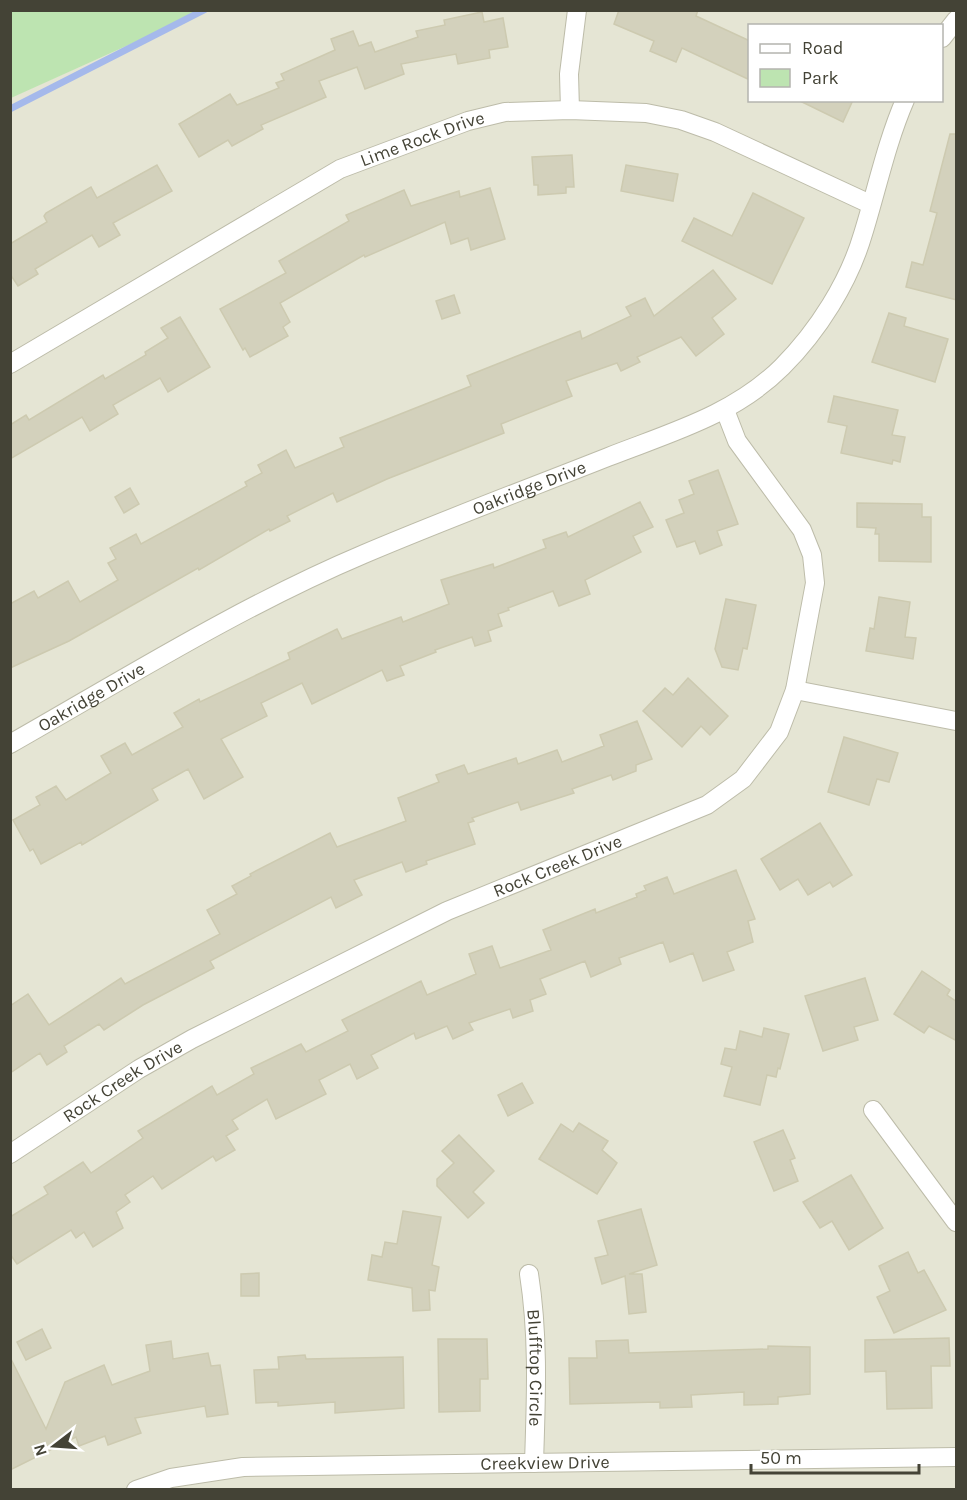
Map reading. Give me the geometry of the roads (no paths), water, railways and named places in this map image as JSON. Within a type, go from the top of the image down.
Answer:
[{"type":"street","points":[[570,110],[569,74],[577,10]]},
{"type":"street","points":[[943,37],[957,20]]},
{"type":"street","name":"Oakridge Drive","points":[[10,744],[291,587],[364,554],[725,410],[755,390],[782,367],[805,340],[836,296],[863,234],[893,128],[904,102]]},
{"type":"street","name":"Lime Rock Drive","points":[[10,364],[340,169],[468,121],[524,110],[646,113],[681,120],[716,132],[870,204]]},
{"type":"street","name":"Rock Creek Drive","points":[[10,1154],[140,1069],[192,1039],[447,911],[706,805],[743,779],[779,732],[795,690],[814,598],[812,555],[789,509],[736,441],[725,410]]},
{"type":"street","points":[[795,690],[957,721]]},
{"type":"street","points":[[873,1110],[957,1222]]},
{"type":"street","name":"Blufftop Circle","points":[[530,1274],[535,1313],[537,1368],[534,1463]]},
{"type":"street","name":"Creekview Drive","points":[[136,1490],[171,1478],[243,1467],[957,1457]]},
{"type":"waterway","points":[[10,109],[204,10]]}]
